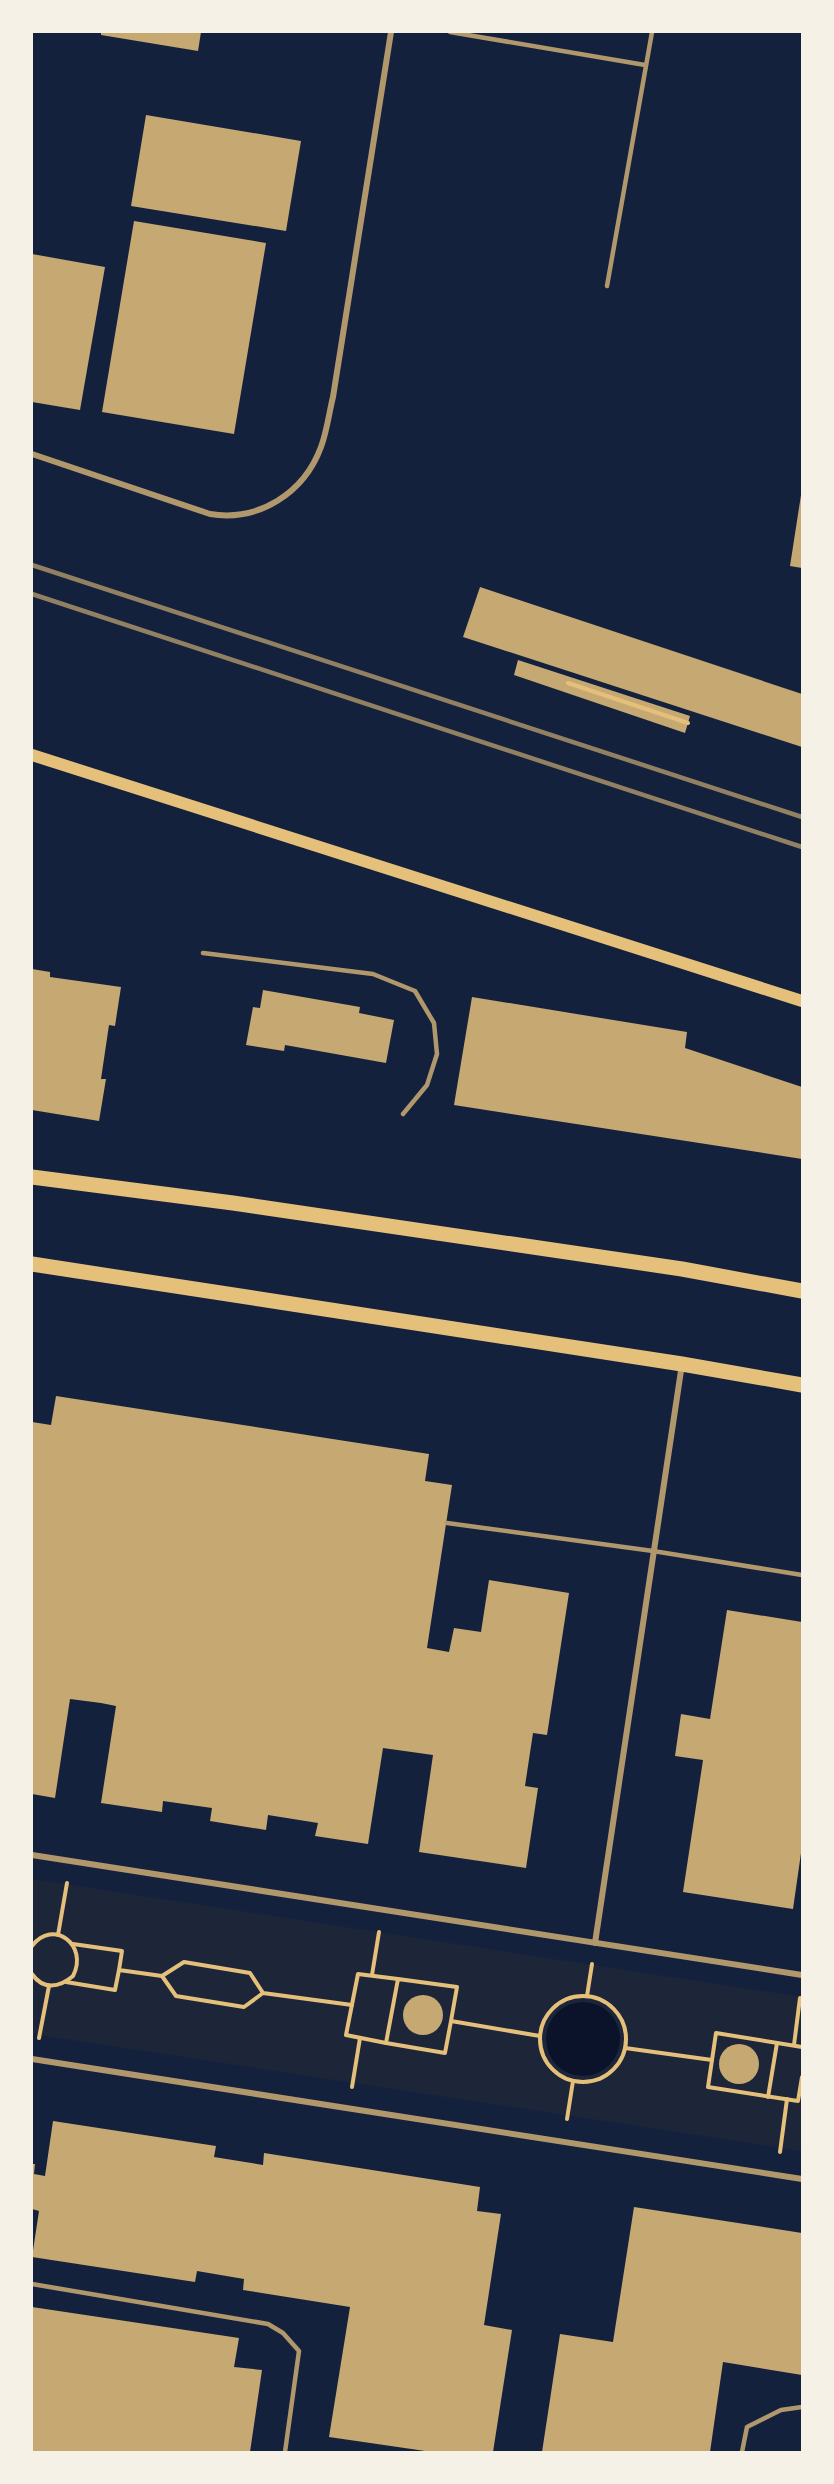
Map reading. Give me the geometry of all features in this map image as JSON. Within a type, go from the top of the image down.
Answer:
[{"type":"main road","points":[[32,755],[802,1001]]},
{"type":"main road","points":[[32,1176],[233,1203],[693,1271],[802,1291]]},
{"type":"main road","points":[[32,1264],[682,1364],[802,1385]]},
{"type":"street","points":[[32,454],[210,514],[238,516],[267,507],[291,492],[316,459],[322,446],[333,397],[391,32]]},
{"type":"street","points":[[595,1942],[682,1364]]},
{"type":"street","points":[[32,1855],[802,1975]]},
{"type":"street","points":[[33,2059],[802,2179]]},
{"type":"lane","points":[[450,32],[645,65]]},
{"type":"lane","points":[[607,286],[652,32]]},
{"type":"lane","points":[[203,953],[374,974],[415,991],[434,1023],[437,1054],[427,1085],[403,1113]]},
{"type":"lane","points":[[447,1523],[653,1551],[802,1575]]},
{"type":"lane","points":[[32,2284],[268,2324],[284,2333],[299,2351],[285,2452]]},
{"type":"lane","points":[[742,2452],[747,2427],[780,2410],[802,2406]]},
{"type":"path","points":[[568,682],[688,723]]},
{"type":"path","points":[[58,1935],[70,1861]]},
{"type":"path","points":[[372,1975],[382,1910]]},
{"type":"path","points":[[32,1937],[58,1935],[72,1944],[122,1951],[116,1990],[66,1982],[49,1986],[32,1976]]},
{"type":"path","points":[[32,1946],[39,1938]]},
{"type":"path","points":[[587,1996],[595,1942]]},
{"type":"path","points":[[66,1982],[77,1969],[78,1960],[72,1944]]},
{"type":"path","points":[[119,1970],[162,1976],[184,1962],[206,1965],[250,1973],[263,1993]]},
{"type":"path","points":[[358,1974],[398,1979],[457,1987],[445,2053],[346,2035],[358,1974]]},
{"type":"path","points":[[162,1976],[176,1996],[244,2007],[263,1993],[352,2006]]},
{"type":"path","points":[[386,2043],[398,1979]]},
{"type":"path","points":[[33,2059],[49,1986]]},
{"type":"path","points":[[794,2045],[801,1992]]},
{"type":"path","points":[[587,1996],[605,2002],[618,2014],[625,2031],[625,2048],[620,2061],[612,2071],[601,2078],[588,2082],[573,2081],[553,2070],[541,2048],[540,2036],[551,2010],[561,2002],[574,1997],[587,1996]]},
{"type":"path","points":[[451,2021],[540,2036]]},
{"type":"path","points":[[802,2047],[716,2032],[708,2086],[798,2101],[802,2077]]},
{"type":"path","points":[[348,2108],[360,2038]]},
{"type":"path","points":[[768,2097],[777,2043]]},
{"type":"path","points":[[625,2048],[712,2060]]},
{"type":"path","points":[[564,2141],[573,2081]]},
{"type":"path","points":[[777,2175],[787,2099]]},
{"type":"shaded area","points":[[32,1879],[802,1997],[802,2151],[32,2034]]},
{"type":"shaded area","points":[[590,2002],[610,2012],[618,2025],[620,2039],[618,2053],[610,2066],[597,2074],[576,2076],[556,2066],[548,2053],[546,2032],[556,2012],[569,2004]]},
{"type":"building","points":[[101,32],[201,32],[198,51],[101,35]]},
{"type":"building","points":[[146,115],[301,141],[286,231],[131,206]]},
{"type":"building","points":[[134,221],[266,243],[234,434],[102,412]]},
{"type":"building","points":[[32,254],[105,267],[80,410],[32,402]]},
{"type":"building","points":[[802,496],[802,568],[790,566]]},
{"type":"building","points":[[480,587],[802,694],[802,747],[463,637]]},
{"type":"building","points":[[518,660],[690,716],[685,733],[514,675]]},
{"type":"building","points":[[32,969],[50,972],[50,977],[121,987],[115,1026],[109,1025],[101,1079],[106,1079],[99,1121],[32,1110]]},
{"type":"building","points":[[263,990],[360,1007],[359,1013],[394,1020],[386,1063],[285,1045],[284,1051],[246,1045],[253,1007],[260,1008]]},
{"type":"building","points":[[472,997],[687,1032],[685,1048],[802,1087],[802,1159],[454,1105]]},
{"type":"building","points":[[56,1396],[429,1454],[425,1481],[452,1485],[427,1648],[449,1652],[454,1628],[481,1632],[489,1580],[569,1593],[547,1735],[533,1733],[525,1786],[538,1788],[526,1868],[419,1852],[433,1755],[383,1748],[368,1844],[315,1836],[318,1823],[268,1815],[266,1830],[210,1821],[212,1808],[163,1801],[162,1812],[101,1803],[116,1706],[101,1703],[70,1699],[55,1798],[32,1794],[32,1422],[51,1425]]},
{"type":"building","points":[[727,1610],[802,1622],[802,1846],[793,1909],[683,1892],[703,1760],[675,1756],[681,1714],[710,1719]]},
{"type":"building","points":[[423,1995],[431,1996],[437,2001],[442,2007],[442,2023],[437,2029],[431,2034],[423,2035],[415,2034],[409,2029],[404,2023],[403,2015],[404,2007],[409,2001],[415,1996]]},
{"type":"building","points":[[739,2044],[747,2045],[753,2050],[758,2056],[758,2072],[753,2078],[747,2083],[739,2084],[731,2083],[725,2078],[720,2072],[719,2064],[720,2056],[725,2050],[731,2045]]},
{"type":"building","points":[[53,2121],[216,2146],[214,2157],[263,2165],[264,2153],[480,2187],[477,2211],[501,2214],[484,2325],[512,2330],[493,2452],[432,2452],[329,2437],[350,2307],[243,2290],[244,2279],[197,2271],[195,2282],[32,2257],[39,2211],[32,2209],[32,2164],[35,2164],[34,2174],[45,2176]]},
{"type":"building","points":[[634,2207],[802,2233],[802,2375],[723,2362],[710,2452],[542,2452],[560,2334],[613,2342]]},
{"type":"building","points":[[32,2307],[239,2338],[234,2367],[262,2370],[250,2452],[32,2452]]},
{"type":"railway","points":[[32,565],[802,817]]},
{"type":"railway","points":[[32,594],[802,847]]}]
